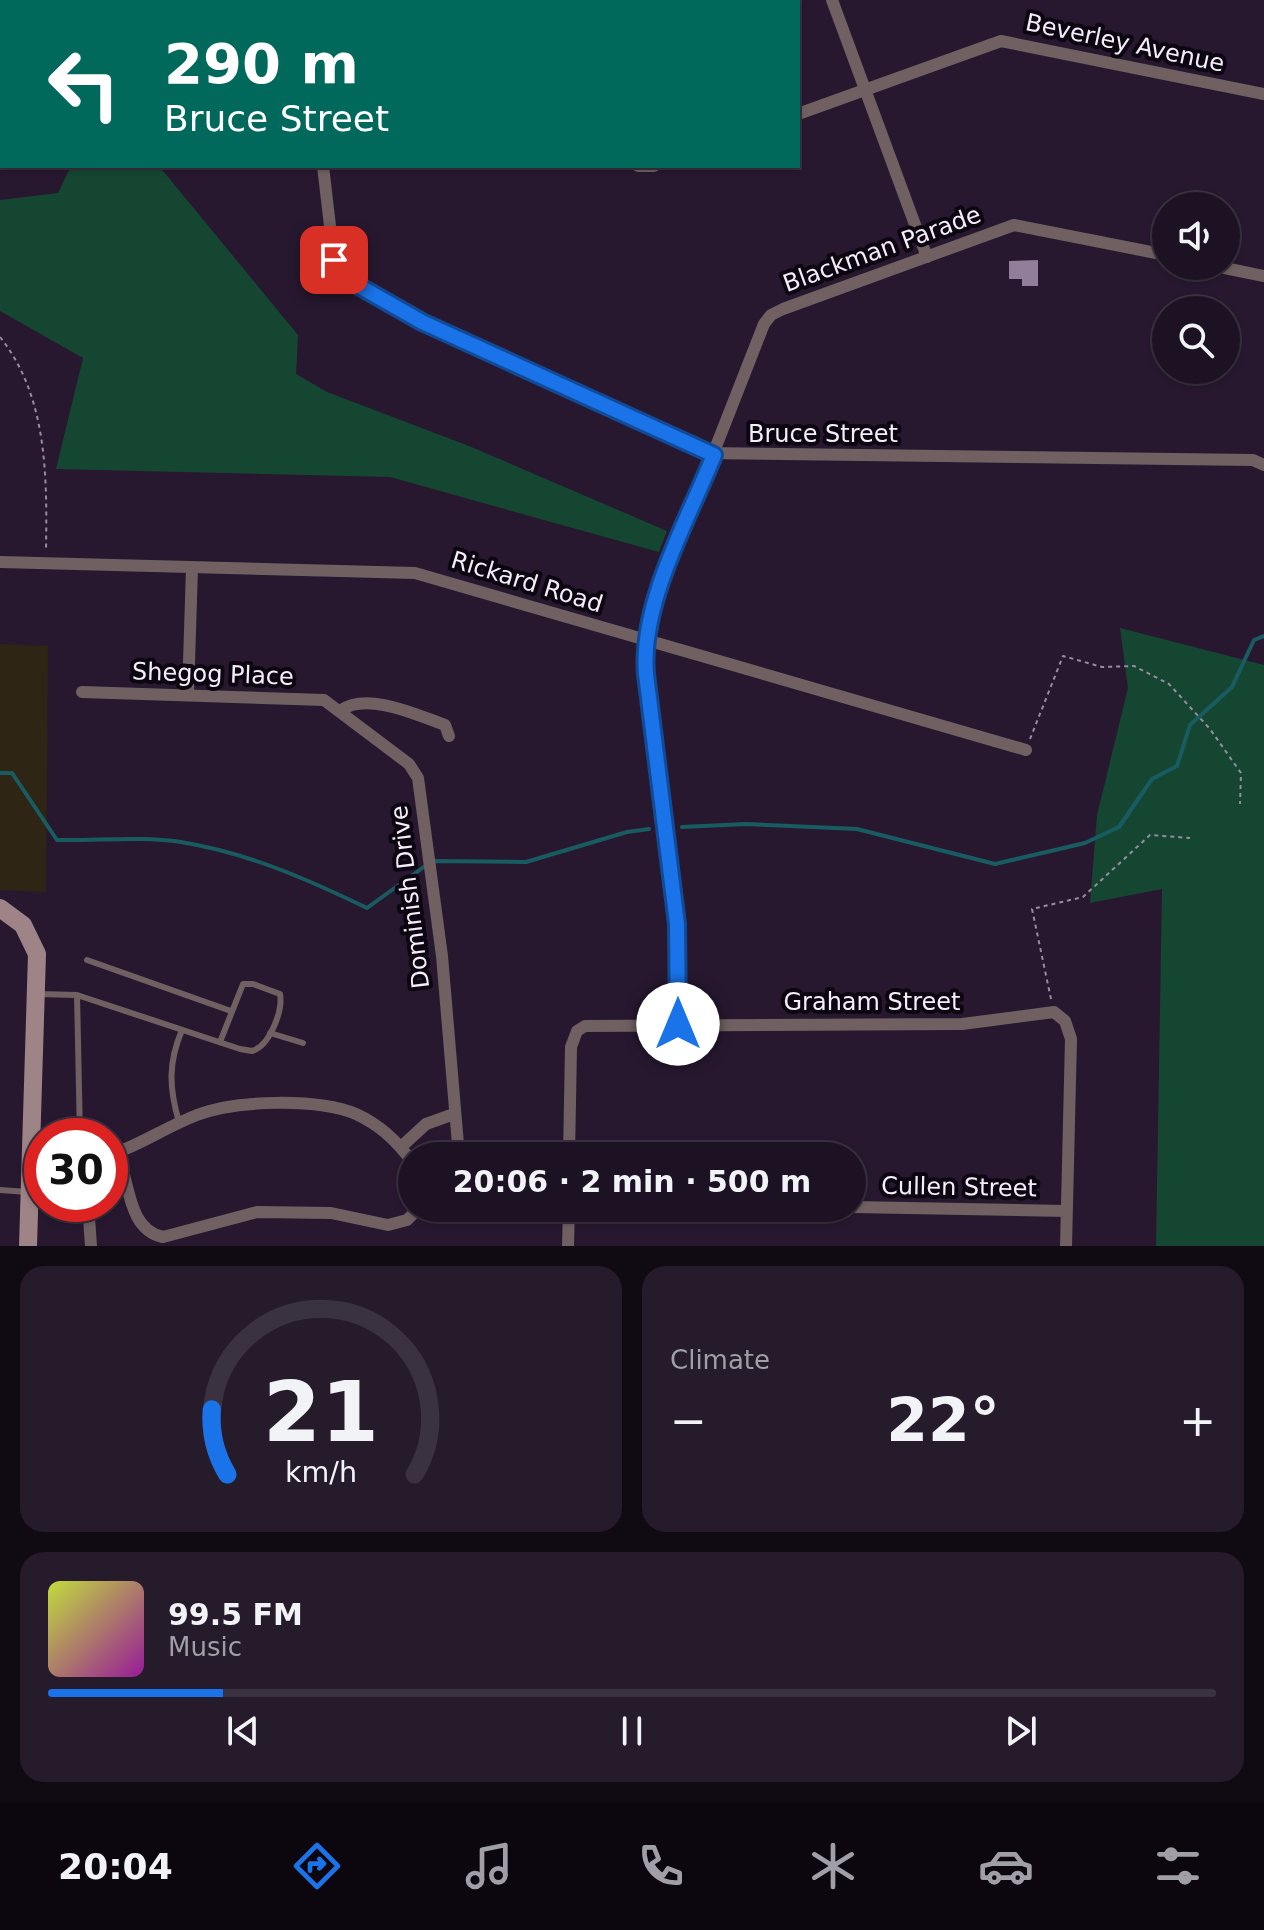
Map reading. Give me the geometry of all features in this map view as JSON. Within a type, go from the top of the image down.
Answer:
[{"type":"street","points":[[832,0],[927,257]]},
{"type":"street","name":"Beverley Avenue","points":[[800,113],[1001,41],[1264,94]]},
{"type":"street","name":"Bruce Street","points":[[323,168],[334,260],[350,281],[422,322],[714,455],[1253,460],[1264,465]]},
{"type":"street","name":"Blackman Parade","points":[[678,1024],[677,924],[646,674],[645,640],[657,597],[764,324],[771,315],[1014,225],[1152,252]]},
{"type":"street","points":[[1240,271],[1264,276]]},
{"type":"street","name":"Rickard Road","points":[[0,562],[415,573],[1026,750]]},
{"type":"street","points":[[188,694],[192,568]]},
{"type":"street","name":"Shegog Place","points":[[82,692],[324,700],[340,711]]},
{"type":"street","points":[[340,711],[355,702],[363,702],[445,725],[449,736]]},
{"type":"street","name":"Dominish Drive","points":[[340,711],[415,771],[433,891],[457,1142]]},
{"type":"street","points":[[0,908],[23,925],[35,945],[37,1118]]},
{"type":"street","points":[[1054,1012],[1065,1021],[1071,1039],[1066,1246]]},
{"type":"street","name":"Graham Street","points":[[569,1142],[571,1047],[577,1031],[595,1024],[962,1024],[1054,1012]]},
{"type":"street","points":[[128,1147],[209,1110],[237,1106],[323,1106],[357,1115],[398,1145]]},
{"type":"street","points":[[406,1142],[426,1124],[454,1114]]},
{"type":"street","points":[[128,1193],[138,1221],[149,1233],[163,1237],[257,1212],[331,1213],[388,1225],[399,1222]]},
{"type":"street","name":"Cullen Street","points":[[866,1207],[1066,1211]]},
{"type":"street","points":[[28,1246],[29,1222]]},
{"type":"street","points":[[89,1222],[91,1246]]},
{"type":"street","points":[[568,1246],[569,1222]]},
{"type":"lane","points":[[87,960],[231,1011]]},
{"type":"lane","points":[[37,994],[77,995],[182,1030],[220,1042],[252,1051],[263,1045],[270,1033],[281,1000],[277,992],[246,983],[239,990],[220,1042]]},
{"type":"lane","points":[[77,995],[80,1118]]},
{"type":"lane","points":[[179,1122],[171,1091],[171,1064],[182,1030]]},
{"type":"lane","points":[[270,1033],[303,1043]]},
{"type":"lane","points":[[0,1190],[24,1192]]},
{"type":"path","points":[[0,337],[22,374],[45,449],[46,564]]},
{"type":"path","points":[[1026,750],[1063,656],[1102,667],[1134,666],[1169,684],[1210,729],[1241,773],[1240,804]]},
{"type":"path","points":[[1054,1012],[1032,909],[1083,897],[1150,835],[1190,838]]},
{"type":"shaded area","points":[[0,644],[48,646],[46,892],[0,890]]},
{"type":"green space","points":[[70,168],[161,168],[298,335],[296,374],[327,392],[469,446],[667,531],[659,552],[390,477],[56,469],[83,358],[0,311],[0,200],[58,193]]},
{"type":"green space","points":[[1120,628],[1264,665],[1264,1246],[1156,1246],[1162,889],[1090,903],[1097,815],[1128,688]]},
{"type":"building","points":[[1038,260],[1038,286],[1022,286],[1022,279],[1009,279],[1009,261]]},
{"type":"waterway","points":[[682,827],[746,824],[857,829],[995,864],[1085,843],[1119,827],[1152,779],[1177,766],[1190,725],[1232,687],[1254,640],[1264,636]]},
{"type":"waterway","points":[[0,773],[12,773],[57,840],[150,839],[206,847],[277,868],[367,908],[432,861],[526,862],[627,832],[649,829]]},
{"type":"route","points":[[334,260],[350,281],[422,322],[714,455],[657,597],[645,640],[646,674],[677,924],[678,1024]]}]
